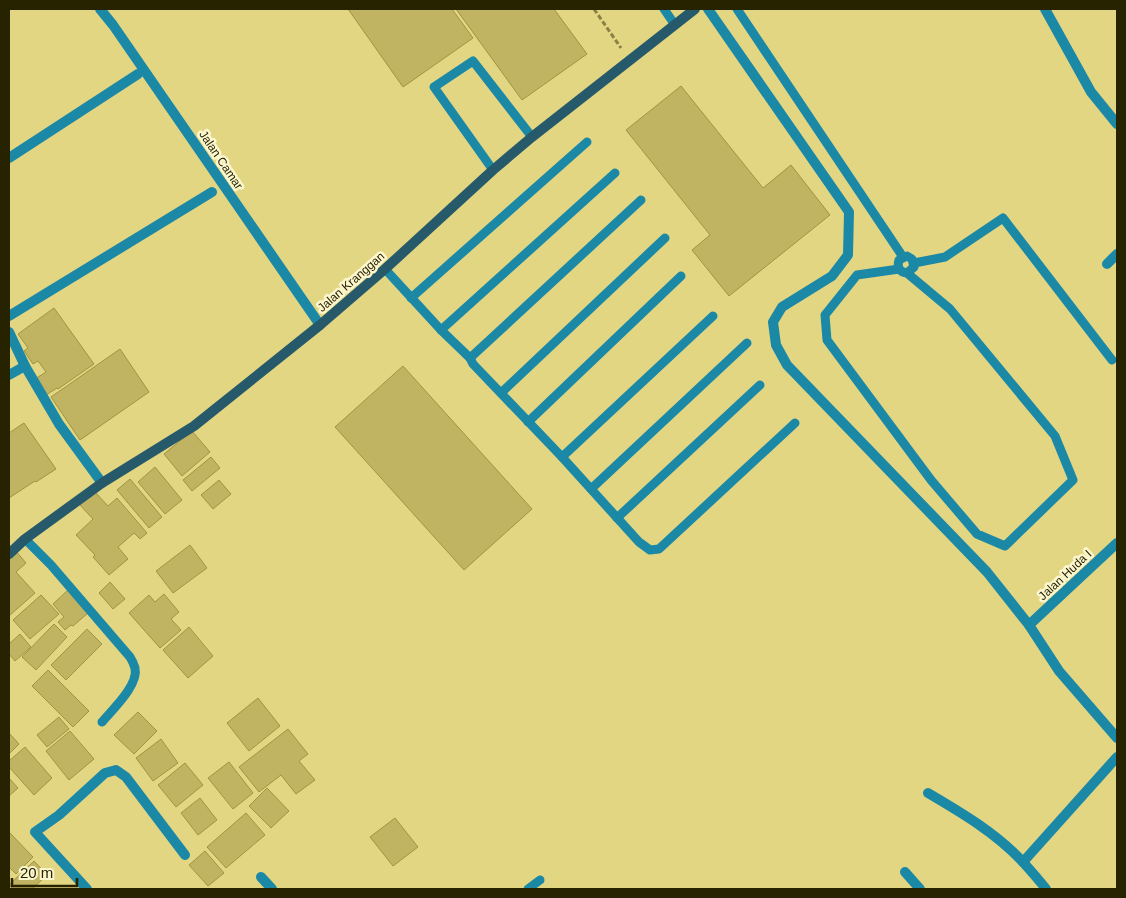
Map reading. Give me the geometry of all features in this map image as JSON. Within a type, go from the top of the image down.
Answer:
[{"type":"main road","name":"Jalan Kranggan","points":[[9,554],[26,539],[102,483],[194,426],[386,270],[493,170],[695,9]]},
{"type":"street","name":"Jalan Camar","points":[[100,9],[114,25],[320,325]]},
{"type":"street","points":[[708,9],[849,212],[848,255],[832,276],[782,307],[773,322],[776,345],[787,365],[987,572],[1029,625],[1059,672],[1117,738]]},
{"type":"street","points":[[1045,9],[1091,92],[1117,124]]},
{"type":"street","points":[[9,158],[138,74]]},
{"type":"street","points":[[9,316],[212,192]]},
{"type":"street","points":[[1107,264],[1117,254]]},
{"type":"street","points":[[9,332],[25,366],[59,424],[102,483]]},
{"type":"street","points":[[9,375],[25,366]]},
{"type":"street","name":"Jalan Huda I","points":[[1029,625],[1117,543]]},
{"type":"street","points":[[1023,862],[1117,757]]},
{"type":"street","points":[[87,889],[35,832],[59,815],[105,773],[116,770],[126,777],[185,854]]},
{"type":"street","points":[[928,793],[968,816],[991,834],[1023,862],[1046,889]]},
{"type":"street","points":[[905,872],[920,889]]},
{"type":"street","points":[[261,877],[272,889]]},
{"type":"lane","points":[[664,9],[675,25]]},
{"type":"lane","points":[[737,9],[903,257]]},
{"type":"lane","points":[[493,170],[434,87],[473,61],[532,138]]},
{"type":"lane","points":[[411,298],[587,142]]},
{"type":"lane","points":[[441,330],[616,173]]},
{"type":"lane","points":[[470,358],[641,200]]},
{"type":"lane","points":[[914,263],[945,257],[1002,218],[1112,360]]},
{"type":"lane","points":[[501,393],[665,238]]},
{"type":"lane","points":[[903,257],[899,260],[898,264],[903,271],[950,309],[1056,436],[1074,480],[1005,546],[977,534],[931,480],[827,340],[825,314],[857,275],[903,271],[914,268],[912,259],[907,256],[903,257]]},
{"type":"lane","points":[[386,270],[441,330],[470,358],[473,364],[639,542],[650,550],[658,549],[795,423]]},
{"type":"lane","points":[[528,422],[681,276]]},
{"type":"lane","points":[[562,458],[713,316]]},
{"type":"lane","points":[[591,489],[748,343]]},
{"type":"lane","points":[[617,518],[760,385]]},
{"type":"lane","points":[[26,539],[51,565],[130,657],[135,668],[135,676],[130,686],[120,702],[102,722]]},
{"type":"lane","points":[[528,889],[540,880]]},
{"type":"path","points":[[594,9],[630,61]]},
{"type":"building","points":[[348,9],[452,9],[473,38],[403,87]]},
{"type":"building","points":[[456,9],[554,9],[587,54],[522,100]]},
{"type":"building","points":[[681,86],[763,188],[791,165],[830,215],[729,296],[692,250],[710,235],[626,130]]},
{"type":"building","points":[[54,308],[94,364],[46,395],[35,379],[46,372],[38,361],[33,364],[24,351],[28,348],[18,334]]},
{"type":"building","points":[[120,349],[149,392],[80,440],[51,397]]},
{"type":"building","points":[[403,366],[532,509],[464,570],[335,427]]},
{"type":"building","points":[[24,423],[56,469],[9,498],[9,433]]},
{"type":"building","points":[[192,431],[210,452],[182,476],[164,454]]},
{"type":"building","points":[[211,457],[220,468],[192,491],[183,480]]},
{"type":"building","points":[[155,467],[182,500],[165,514],[138,482]]},
{"type":"building","points":[[130,479],[162,517],[149,528],[117,490]]},
{"type":"building","points":[[219,480],[231,494],[213,509],[201,495]]},
{"type":"building","points":[[94,491],[108,506],[117,498],[147,533],[140,539],[134,533],[118,547],[128,559],[109,575],[93,557],[95,555],[76,535],[93,519],[79,504]]},
{"type":"building","points":[[190,545],[207,568],[173,593],[156,571]]},
{"type":"building","points":[[15,550],[26,563],[16,572],[35,593],[9,616],[9,556]]},
{"type":"building","points":[[110,582],[125,599],[113,609],[99,593]]},
{"type":"building","points":[[68,590],[88,613],[73,626],[71,625],[65,630],[58,622],[64,617],[53,604]]},
{"type":"building","points":[[164,594],[179,612],[171,619],[181,630],[160,648],[129,613],[149,595],[155,602]]},
{"type":"building","points":[[41,595],[59,614],[30,639],[13,620]]},
{"type":"building","points":[[54,624],[67,637],[36,670],[22,657]]},
{"type":"building","points":[[189,627],[213,656],[188,678],[163,650]]},
{"type":"building","points":[[87,629],[102,644],[66,680],[51,665]]},
{"type":"building","points":[[20,634],[31,647],[15,661],[9,654],[9,644]]},
{"type":"building","points":[[48,670],[89,711],[73,727],[32,686]]},
{"type":"building","points":[[258,698],[280,726],[249,751],[227,723]]},
{"type":"building","points":[[138,712],[157,731],[134,754],[114,735]]},
{"type":"building","points":[[59,717],[69,729],[47,747],[37,735]]},
{"type":"building","points":[[288,729],[308,754],[299,761],[315,780],[296,794],[281,775],[259,792],[239,767]]},
{"type":"building","points":[[70,731],[94,759],[69,780],[46,751]]},
{"type":"building","points":[[9,733],[19,744],[9,754]]},
{"type":"building","points":[[161,739],[178,763],[153,781],[136,758]]},
{"type":"building","points":[[25,747],[52,778],[34,795],[9,767],[9,761]]},
{"type":"building","points":[[229,762],[253,793],[233,809],[208,778]]},
{"type":"building","points":[[185,763],[203,785],[176,807],[158,785]]},
{"type":"building","points":[[9,778],[18,788],[9,796]]},
{"type":"building","points":[[267,788],[289,811],[271,828],[249,806]]},
{"type":"building","points":[[200,798],[217,820],[198,835],[181,813]]},
{"type":"building","points":[[246,813],[265,835],[226,868],[207,847]]},
{"type":"building","points":[[395,818],[418,847],[393,866],[370,837]]},
{"type":"building","points":[[9,832],[33,857],[16,874],[9,867]]},
{"type":"building","points":[[205,851],[224,873],[208,886],[189,865]]},
{"type":"building","points":[[34,861],[47,875],[32,889],[13,889],[9,885]]}]
